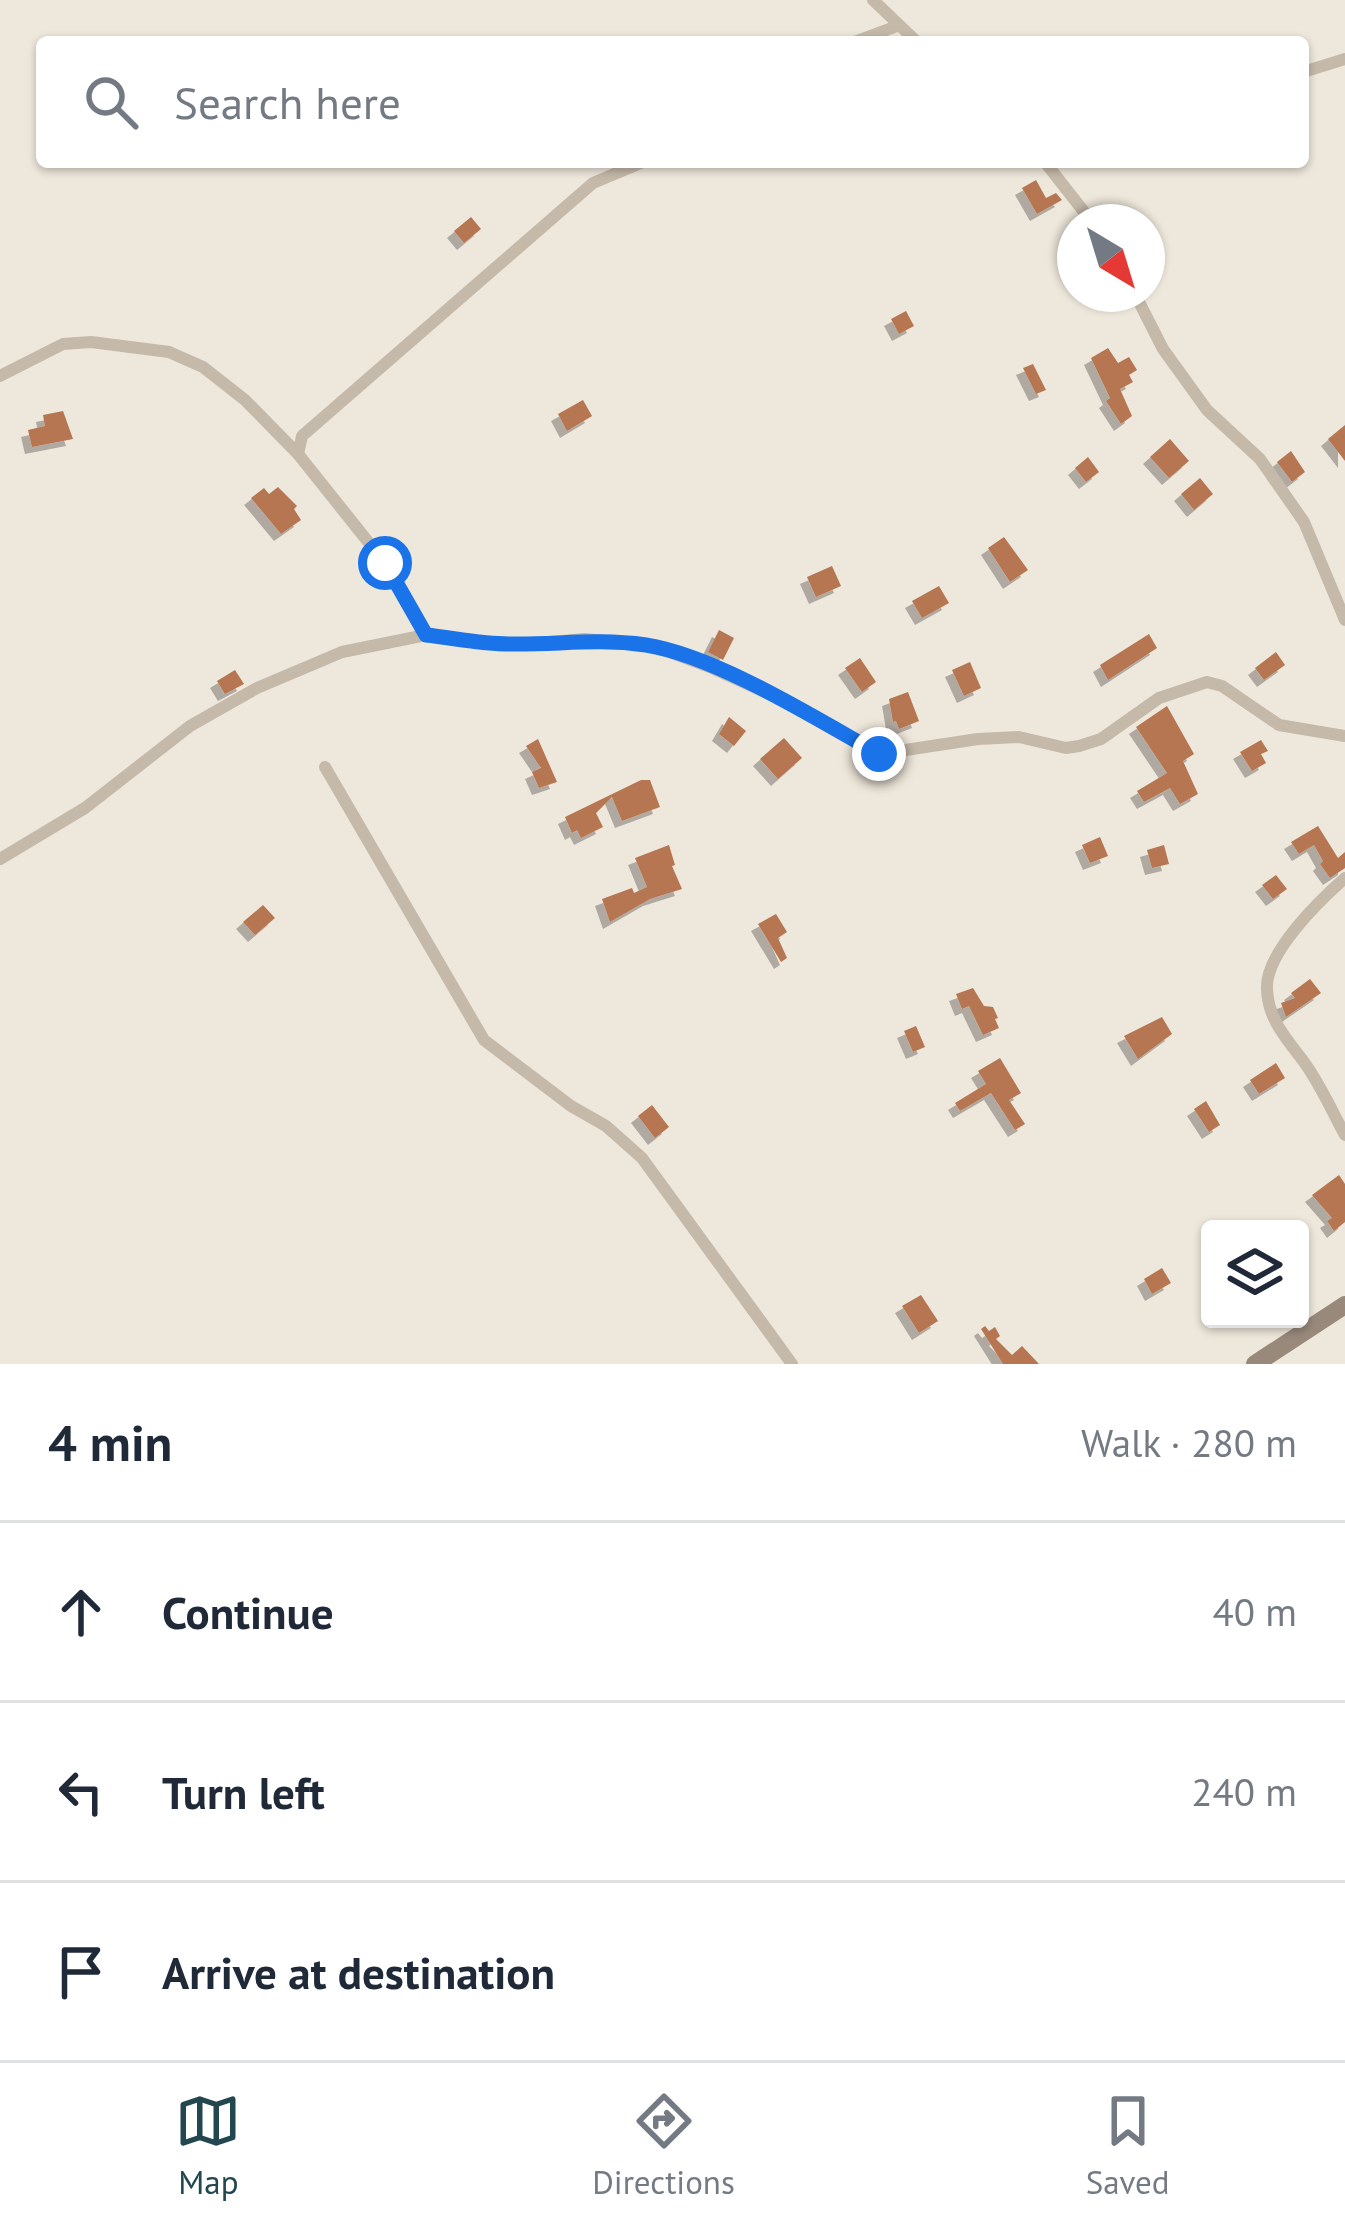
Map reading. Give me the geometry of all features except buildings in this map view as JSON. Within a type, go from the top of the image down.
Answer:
[{"type":"main road","points":[[1255,1364],[1345,1305]]},
{"type":"street","points":[[873,0],[910,36]]},
{"type":"street","points":[[870,36],[897,26]]},
{"type":"street","points":[[1309,70],[1345,59]]},
{"type":"street","points":[[298,454],[302,436],[593,183],[629,168]]},
{"type":"street","points":[[1050,168],[1079,204]]},
{"type":"street","points":[[1144,312],[1163,349],[1196,394],[1261,459],[1304,522],[1345,620]]},
{"type":"street","points":[[0,376],[63,344],[91,342],[169,352],[203,367],[245,400],[298,454],[385,563],[426,635]]},
{"type":"street","points":[[0,859],[85,808],[190,726],[257,688],[341,652],[426,635],[478,643],[585,639],[653,646],[802,710],[879,754],[1018,737],[1066,748],[1079,746],[1100,739],[1159,698],[1207,682],[1222,686],[1279,725],[1345,736]]},
{"type":"street","points":[[326,767],[484,1040],[606,1126],[642,1158],[792,1364]]},
{"type":"street","points":[[1345,878],[1316,903],[1283,948],[1266,988],[1281,1036],[1304,1063],[1345,1135]]},
{"type":"route","points":[[385,563],[426,635],[515,645],[585,639],[653,646],[802,710],[879,754]]}]
